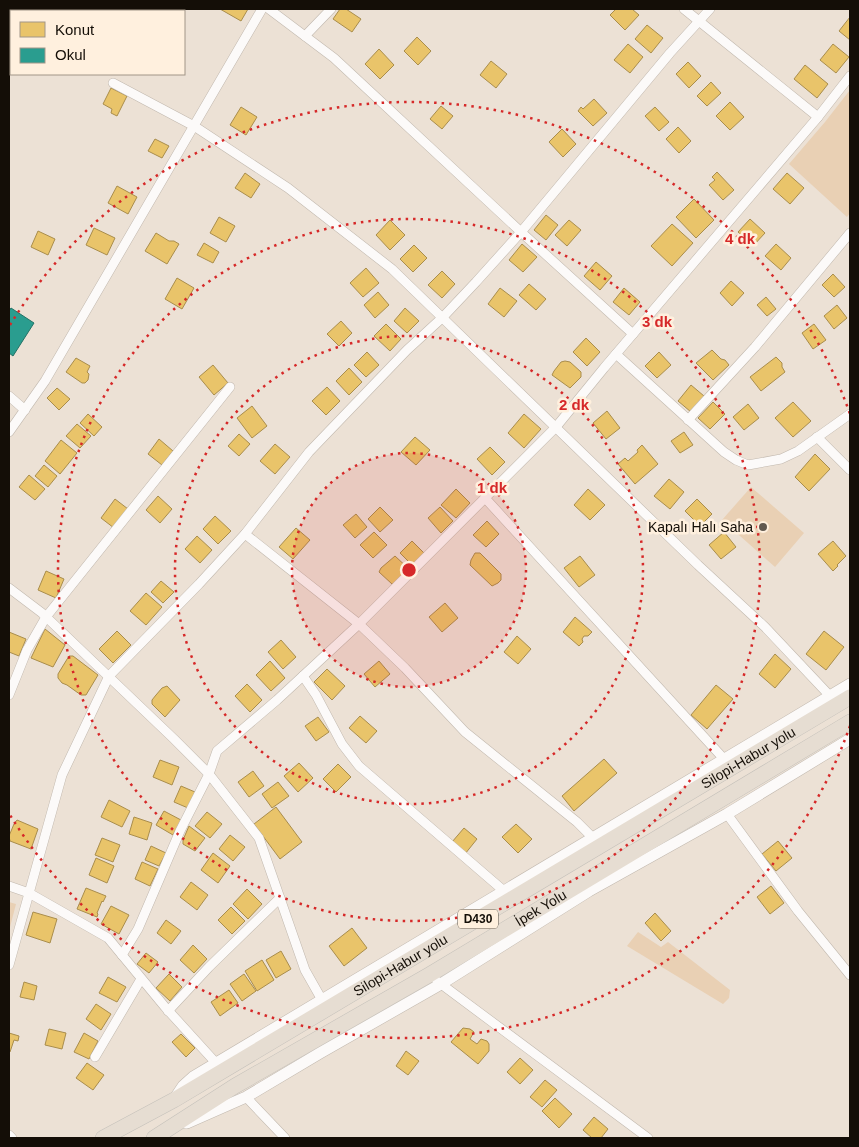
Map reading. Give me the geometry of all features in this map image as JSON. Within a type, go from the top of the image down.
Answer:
[{"type":"highway","name":"Silopi-Habur yolu","points":[[103,1138],[174,1100],[850,697]]},
{"type":"highway","name":"İpek Yolu","points":[[156,1137],[235,1086],[435,980],[850,722]]},
{"type":"street","points":[[9,432],[45,382],[262,9]]},
{"type":"street","points":[[269,9],[334,58],[633,334]]},
{"type":"street","points":[[305,36],[331,9]]},
{"type":"street","points":[[684,9],[818,117]]},
{"type":"street","points":[[9,965],[62,775],[109,676],[245,534],[309,452],[407,350],[476,282],[521,232],[670,53],[710,9]]},
{"type":"street","points":[[122,955],[138,929],[180,831],[209,774],[217,751],[360,624],[556,426],[818,117],[850,76]]},
{"type":"street","points":[[113,83],[194,126],[288,188],[392,269],[698,565],[765,627],[830,696]]},
{"type":"street","points":[[688,420],[755,347],[850,233]]},
{"type":"street","points":[[616,354],[724,452],[748,465],[780,459],[798,451],[850,414]]},
{"type":"street","points":[[9,695],[27,650],[46,617],[230,387]]},
{"type":"street","points":[[9,396],[24,410]]},
{"type":"street","points":[[817,437],[850,470]]},
{"type":"street","points":[[485,498],[724,759]]},
{"type":"street","points":[[245,534],[360,624],[405,668],[465,732],[577,822],[593,838]]},
{"type":"street","points":[[9,588],[46,617],[209,774],[259,838],[305,970],[322,1000]]},
{"type":"street","points":[[303,676],[316,695],[342,744],[359,766],[504,891]]},
{"type":"street","points":[[174,1100],[186,1082],[216,1063],[850,684]]},
{"type":"street","points":[[156,1137],[246,1097],[320,1053],[435,980],[726,814],[850,739]]},
{"type":"street","points":[[726,814],[798,910],[850,975]]},
{"type":"street","points":[[9,886],[29,893],[108,938],[168,1011],[216,1063]]},
{"type":"street","points":[[168,1011],[280,898]]},
{"type":"street","points":[[95,1057],[141,979]]},
{"type":"street","points":[[435,980],[648,1138]]},
{"type":"street","points":[[246,1097],[285,1138]]},
{"type":"street","points":[[9,1134],[12,1138]]},
{"type":"shaded area","points":[[850,90],[850,213],[847,217],[789,164]]},
{"type":"shaded area","name":"Kapalı Halı Saha","points":[[751,487],[804,533],[775,567],[722,520]]},
{"type":"shaded area","points":[[9,902],[16,904],[9,931]]},
{"type":"shaded area","points":[[638,932],[661,947],[668,942],[730,990],[729,998],[723,1004],[627,946]]},
{"type":"building: Konut","points":[[220,9],[248,9],[241,21]]},
{"type":"building: Konut","points":[[340,9],[346,9],[361,19],[352,32],[333,19]]},
{"type":"building: Konut","points":[[616,9],[632,9],[639,15],[625,30],[610,15]]},
{"type":"building: Konut","points":[[850,17],[850,40],[839,31]]},
{"type":"building: Konut","points":[[647,25],[663,38],[651,53],[635,39]]},
{"type":"building: Konut","points":[[417,37],[431,51],[418,65],[404,51]]},
{"type":"building: Konut","points":[[628,44],[643,57],[630,73],[614,60]]},
{"type":"building: Konut","points":[[833,44],[849,57],[836,73],[820,60]]},
{"type":"building: Konut","points":[[379,49],[394,65],[380,79],[365,64]]},
{"type":"building: Konut","points":[[491,61],[507,74],[496,88],[480,75]]},
{"type":"building: Konut","points":[[688,62],[701,76],[689,88],[676,74]]},
{"type":"building: Konut","points":[[805,65],[828,84],[817,98],[794,79]]},
{"type":"building: Konut","points":[[711,82],[721,93],[707,106],[697,96]]},
{"type":"building: Konut","points":[[111,88],[127,96],[117,116],[111,113],[112,109],[103,104]]},
{"type":"building: Konut","points":[[594,99],[607,113],[593,126],[578,111]]},
{"type":"building: Konut","points":[[730,102],[744,117],[730,130],[716,116]]},
{"type":"building: Konut","points":[[441,106],[453,116],[442,129],[430,119]]},
{"type":"building: Konut","points":[[241,107],[257,117],[246,135],[230,125]]},
{"type":"building: Konut","points":[[655,107],[669,122],[659,131],[645,116]]},
{"type":"building: Konut","points":[[678,127],[691,141],[679,153],[666,139]]},
{"type":"building: Konut","points":[[562,129],[576,144],[563,157],[549,142]]},
{"type":"building: Konut","points":[[155,139],[169,146],[162,158],[148,151]]},
{"type":"building: Konut","points":[[717,172],[734,190],[723,200],[709,185],[715,180],[712,177]]},
{"type":"building: Konut","points":[[245,173],[260,184],[251,198],[235,188]]},
{"type":"building: Konut","points":[[787,173],[804,188],[790,204],[773,189]]},
{"type":"building: Konut","points":[[117,186],[137,197],[128,214],[108,203]]},
{"type":"building: Konut","points":[[694,199],[714,220],[696,238],[676,217]]},
{"type":"building: Konut","points":[[546,215],[558,225],[546,240],[534,230]]},
{"type":"building: Konut","points":[[219,217],[235,226],[226,242],[210,233]]},
{"type":"building: Konut","points":[[750,219],[765,233],[753,246],[738,232]]},
{"type":"building: Konut","points":[[390,220],[405,235],[390,250],[376,235]]},
{"type":"building: Konut","points":[[569,220],[581,230],[567,246],[555,235]]},
{"type":"building: Konut","points":[[672,224],[693,243],[672,266],[651,246]]},
{"type":"building: Konut","points":[[94,228],[115,238],[107,255],[86,245]]},
{"type":"building: Konut","points":[[38,231],[55,239],[48,255],[31,247]]},
{"type":"building: Konut","points":[[156,233],[169,241],[179,244],[167,264],[145,251]]},
{"type":"building: Konut","points":[[204,243],[219,252],[213,263],[197,255]]},
{"type":"building: Konut","points":[[522,244],[537,257],[523,272],[509,260]]},
{"type":"building: Konut","points":[[776,244],[791,258],[781,270],[765,256]]},
{"type":"building: Konut","points":[[414,245],[427,258],[413,272],[400,259]]},
{"type":"building: Konut","points":[[596,262],[612,276],[600,290],[584,276]]},
{"type":"building: Konut","points":[[366,268],[379,283],[363,297],[350,283]]},
{"type":"building: Konut","points":[[442,271],[455,284],[442,298],[428,285]]},
{"type":"building: Konut","points":[[833,274],[845,287],[834,297],[822,285]]},
{"type":"building: Konut","points":[[177,278],[194,288],[182,309],[165,299]]},
{"type":"building: Konut","points":[[731,281],[744,293],[732,306],[720,293]]},
{"type":"building: Konut","points":[[529,284],[546,299],[536,310],[519,295]]},
{"type":"building: Konut","points":[[500,288],[517,301],[504,317],[488,304]]},
{"type":"building: Konut","points":[[624,288],[640,302],[629,315],[613,302]]},
{"type":"building: Konut","points":[[378,292],[389,305],[375,318],[364,305]]},
{"type":"building: Konut","points":[[766,297],[776,309],[767,316],[757,305]]},
{"type":"building: Konut","points":[[837,305],[847,318],[834,329],[824,316]]},
{"type":"building: Konut","points":[[405,308],[419,321],[407,333],[394,321]]},
{"type":"building: Konut","points":[[341,321],[352,333],[339,346],[327,334]]},
{"type":"building: Konut","points":[[386,324],[401,339],[390,351],[374,336]]},
{"type":"building: Konut","points":[[814,324],[826,340],[813,349],[802,333]]},
{"type":"building: Konut","points":[[586,338],[600,352],[587,366],[573,352]]},
{"type":"building: Konut","points":[[712,350],[729,365],[713,380],[696,363]]},
{"type":"building: Konut","points":[[367,352],[379,365],[366,377],[354,365]]},
{"type":"building: Konut","points":[[659,352],[671,365],[657,378],[645,366]]},
{"type":"building: Konut","points":[[776,357],[782,363],[785,372],[761,391],[750,377]]},
{"type":"building: Konut","points":[[76,358],[90,366],[87,372],[89,374],[88,380],[85,383],[82,383],[66,372]]},
{"type":"building: Konut","points":[[561,362],[570,362],[581,372],[581,377],[570,388],[552,375]]},
{"type":"building: Konut","points":[[213,365],[228,383],[214,395],[199,377]]},
{"type":"building: Konut","points":[[349,368],[362,382],[349,395],[336,381]]},
{"type":"building: Konut","points":[[691,385],[704,396],[691,412],[678,401]]},
{"type":"building: Konut","points":[[327,387],[340,401],[326,415],[312,401]]},
{"type":"building: Konut","points":[[57,388],[70,399],[59,410],[47,398]]},
{"type":"building: Konut","points":[[713,402],[725,414],[710,429],[698,418]]},
{"type":"building: Konut","points":[[793,402],[811,421],[793,437],[775,418]]},
{"type":"building: Konut","points":[[748,404],[759,418],[744,430],[733,417]]},
{"type":"building: Konut","points":[[252,406],[267,426],[252,438],[237,418]]},
{"type":"building: Konut","points":[[607,411],[620,428],[606,439],[593,423]]},
{"type":"building: Konut","points":[[88,414],[102,427],[94,436],[80,423]]},
{"type":"building: Konut","points":[[524,414],[541,429],[524,448],[508,433]]},
{"type":"building: Konut","points":[[77,424],[91,436],[80,448],[66,436]]},
{"type":"building: Konut","points":[[684,432],[693,445],[680,453],[671,441]]},
{"type":"building: Konut","points":[[239,434],[250,444],[239,456],[228,446]]},
{"type":"building: Konut","points":[[415,437],[430,450],[416,465],[401,452]]},
{"type":"building: Konut","points":[[159,439],[173,451],[162,465],[148,454]]},
{"type":"building: Konut","points":[[61,440],[77,453],[60,474],[45,461]]},
{"type":"building: Konut","points":[[275,444],[290,457],[275,474],[260,461]]},
{"type":"building: Konut","points":[[642,445],[658,464],[635,484],[618,464],[625,458],[628,461],[638,452],[637,450]]},
{"type":"building: Konut","points":[[490,447],[505,462],[492,475],[477,459]]},
{"type":"building: Konut","points":[[815,454],[830,469],[809,491],[795,477]]},
{"type":"building: Konut","points":[[44,465],[57,476],[48,487],[35,476]]},
{"type":"building: Konut","points":[[29,475],[45,489],[35,500],[19,487]]},
{"type":"building: Konut","points":[[669,479],[684,492],[670,509],[654,496]]},
{"type":"building: Konut","points":[[456,489],[470,503],[456,518],[441,505]]},
{"type":"building: Konut","points":[[588,489],[605,505],[590,520],[574,505]]},
{"type":"building: Konut","points":[[158,496],[172,509],[160,523],[146,510]]},
{"type":"building: Konut","points":[[115,499],[128,509],[114,528],[101,518]]},
{"type":"building: Konut","points":[[697,499],[712,514],[700,526],[685,511]]},
{"type":"building: Konut","points":[[380,507],[393,520],[380,532],[368,519]]},
{"type":"building: Konut","points":[[440,507],[453,521],[441,533],[428,518]]},
{"type":"building: Konut","points":[[356,514],[367,527],[355,538],[343,525]]},
{"type":"building: Konut","points":[[215,516],[231,531],[218,544],[203,529]]},
{"type":"building: Konut","points":[[487,521],[499,534],[486,547],[473,535]]},
{"type":"building: Konut","points":[[296,528],[310,540],[293,559],[279,547]]},
{"type":"building: Konut","points":[[374,532],[387,545],[373,558],[360,545]]},
{"type":"building: Konut","points":[[724,532],[736,547],[721,559],[709,545]]},
{"type":"building: Konut","points":[[197,536],[212,550],[200,563],[185,549]]},
{"type":"building: Konut","points":[[412,541],[425,554],[413,566],[400,553]]},
{"type":"building: Konut","points":[[833,541],[846,556],[833,571],[818,554]]},
{"type":"building: Konut","points":[[475,553],[480,553],[501,574],[501,580],[498,583],[492,586],[470,565]]},
{"type":"building: Konut","points":[[395,556],[410,570],[395,584],[392,584],[379,572]]},
{"type":"building: Konut","points":[[580,556],[595,575],[579,587],[564,568]]},
{"type":"building: Konut","points":[[46,571],[64,579],[56,598],[38,590]]},
{"type":"building: Konut","points":[[161,581],[174,592],[163,603],[151,592]]},
{"type":"building: Konut","points":[[146,593],[162,607],[146,625],[130,611]]},
{"type":"building: Konut","points":[[445,603],[458,618],[442,632],[429,617]]},
{"type":"building: Konut","points":[[575,617],[592,632],[588,636],[584,636],[583,642],[579,646],[563,632]]},
{"type":"building: Konut","points":[[45,629],[65,645],[53,667],[31,658]]},
{"type":"building: Konut","points":[[117,631],[131,645],[113,663],[99,649]]},
{"type":"building: Konut","points":[[824,631],[844,647],[826,670],[806,654]]},
{"type":"building: Konut","points":[[9,632],[26,639],[19,656],[9,652]]},
{"type":"building: Konut","points":[[517,636],[531,649],[518,664],[504,652]]},
{"type":"building: Konut","points":[[281,640],[296,657],[283,669],[268,652]]},
{"type":"building: Konut","points":[[775,654],[791,669],[775,688],[759,674]]},
{"type":"building: Konut","points":[[69,656],[73,656],[98,675],[86,695],[81,695],[62,683],[58,678],[58,674]]},
{"type":"building: Konut","points":[[270,661],[285,678],[271,691],[256,675]]},
{"type":"building: Konut","points":[[379,661],[390,674],[375,687],[364,674]]},
{"type":"building: Konut","points":[[327,669],[345,686],[332,700],[314,682]]},
{"type":"building: Konut","points":[[247,684],[262,700],[250,712],[235,696]]},
{"type":"building: Konut","points":[[716,685],[733,699],[707,729],[691,715]]},
{"type":"building: Konut","points":[[167,686],[180,700],[165,717],[152,704],[152,700],[162,688]]},
{"type":"building: Konut","points":[[360,716],[377,731],[366,743],[349,728]]},
{"type":"building: Konut","points":[[318,717],[329,732],[316,741],[305,726]]},
{"type":"building: Konut","points":[[604,759],[617,773],[574,811],[562,796]]},
{"type":"building: Konut","points":[[160,760],[179,767],[172,785],[153,777]]},
{"type":"building: Konut","points":[[299,763],[313,778],[298,792],[284,776]]},
{"type":"building: Konut","points":[[338,764],[351,777],[336,792],[323,779]]},
{"type":"building: Konut","points":[[253,771],[264,786],[249,797],[238,782]]},
{"type":"building: Konut","points":[[278,782],[289,796],[272,808],[262,794]]},
{"type":"building: Konut","points":[[181,786],[195,792],[188,808],[174,802]]},
{"type":"building: Konut","points":[[109,800],[130,811],[122,827],[101,817]]},
{"type":"building: Konut","points":[[276,807],[302,842],[280,859],[254,824]]},
{"type":"building: Konut","points":[[164,811],[181,820],[173,835],[156,825]]},
{"type":"building: Konut","points":[[207,812],[222,824],[210,838],[195,826]]},
{"type":"building: Konut","points":[[134,817],[152,823],[147,840],[129,834]]},
{"type":"building: Konut","points":[[17,820],[38,829],[31,849],[10,841],[9,836]]},
{"type":"building: Konut","points":[[516,824],[532,839],[518,853],[502,837]]},
{"type":"building: Konut","points":[[189,826],[205,838],[195,851],[183,844]]},
{"type":"building: Konut","points":[[464,828],[477,839],[465,854],[452,842]]},
{"type":"building: Konut","points":[[230,835],[245,847],[233,861],[219,849]]},
{"type":"building: Konut","points":[[102,838],[120,845],[113,862],[95,855]]},
{"type":"building: Konut","points":[[778,841],[792,858],[776,871],[762,854]]},
{"type":"building: Konut","points":[[151,846],[166,853],[159,866],[145,860]]},
{"type":"building: Konut","points":[[213,853],[230,866],[218,883],[201,870]]},
{"type":"building: Konut","points":[[96,858],[114,866],[107,883],[89,875]]},
{"type":"building: Konut","points":[[142,862],[158,869],[150,886],[135,879]]},
{"type":"building: Konut","points":[[191,882],[208,895],[197,910],[180,897]]},
{"type":"building: Konut","points":[[771,886],[784,903],[770,914],[757,897]]},
{"type":"building: Konut","points":[[86,888],[106,896],[102,901],[97,917],[77,909]]},
{"type":"building: Konut","points":[[247,889],[262,904],[248,919],[233,904]]},
{"type":"building: Konut","points":[[111,906],[129,915],[119,934],[101,924]]},
{"type":"building: Konut","points":[[231,907],[245,921],[232,934],[218,920]]},
{"type":"building: Konut","points":[[33,912],[57,919],[50,943],[26,935]]},
{"type":"building: Konut","points":[[655,913],[671,931],[661,941],[645,923]]},
{"type":"building: Konut","points":[[166,920],[181,931],[171,944],[157,933]]},
{"type":"building: Konut","points":[[352,928],[367,948],[344,966],[329,946]]},
{"type":"building: Konut","points":[[193,945],[207,959],[194,973],[180,960]]},
{"type":"building: Konut","points":[[281,951],[291,969],[276,978],[266,960]]},
{"type":"building: Konut","points":[[146,953],[158,962],[149,973],[137,964]]},
{"type":"building: Konut","points":[[262,960],[274,980],[257,991],[245,971]]},
{"type":"building: Konut","points":[[169,974],[182,987],[170,1001],[156,988]]},
{"type":"building: Konut","points":[[244,974],[256,991],[242,1001],[230,984]]},
{"type":"building: Konut","points":[[108,977],[126,987],[117,1002],[99,993]]},
{"type":"building: Konut","points":[[24,982],[37,986],[34,1000],[20,997]]},
{"type":"building: Konut","points":[[229,990],[238,1003],[220,1016],[211,1002]]},
{"type":"building: Konut","points":[[96,1004],[111,1014],[101,1030],[86,1019]]},
{"type":"building: Konut","points":[[463,1028],[474,1032],[470,1039],[477,1044],[481,1039],[489,1044],[489,1051],[478,1064],[451,1042]]},
{"type":"building: Konut","points":[[49,1029],[66,1033],[62,1049],[45,1045]]},
{"type":"building: Konut","points":[[9,1033],[19,1036],[18,1041],[14,1040],[10,1052],[9,1052]]},
{"type":"building: Konut","points":[[84,1033],[98,1041],[89,1059],[74,1052]]},
{"type":"building: Konut","points":[[181,1034],[195,1048],[186,1057],[172,1042]]},
{"type":"building: Konut","points":[[406,1051],[419,1061],[408,1075],[396,1066]]},
{"type":"building: Konut","points":[[520,1058],[533,1070],[520,1084],[507,1072]]},
{"type":"building: Konut","points":[[87,1063],[104,1075],[93,1090],[76,1078]]},
{"type":"building: Konut","points":[[545,1080],[557,1090],[542,1107],[530,1097]]},
{"type":"building: Konut","points":[[555,1098],[572,1114],[559,1128],[542,1111]]},
{"type":"building: Konut","points":[[594,1117],[608,1129],[601,1138],[592,1138],[583,1130]]},
{"type":"building: Okul","points":[[11,308],[34,323],[13,356],[9,353],[9,311]]},
{"type":"place","name":"Kapalı Halı Saha","points":[[763,527]]}]
